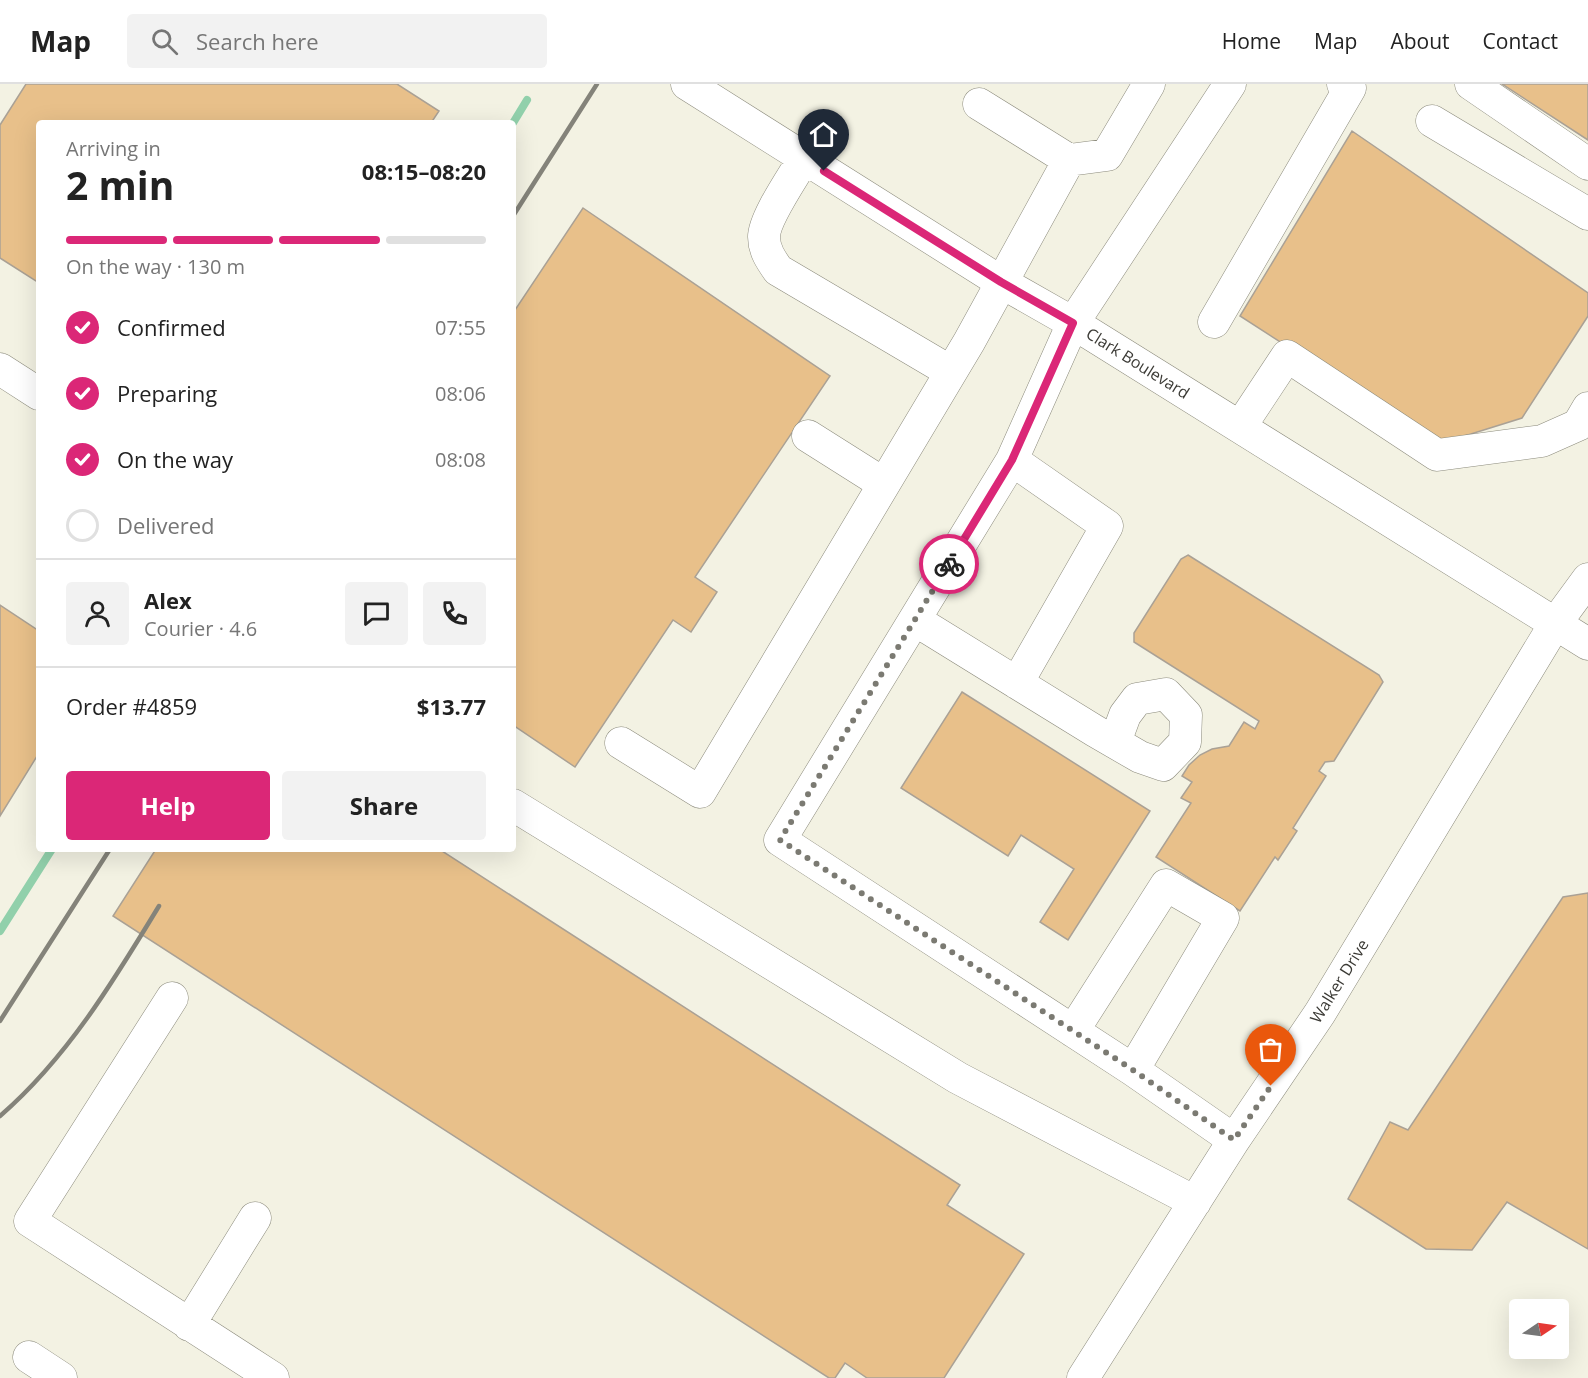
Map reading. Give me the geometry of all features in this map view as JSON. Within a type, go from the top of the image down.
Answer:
[{"type":"street","name":"Clark Boulevard","points":[[687,84],[1001,282],[1073,323],[1588,644]]},
{"type":"street","points":[[979,104],[1069,160],[1107,155],[1149,84]]},
{"type":"street","points":[[1230,84],[1073,323],[1012,460],[780,840],[1133,1070],[1234,1140]]},
{"type":"street","points":[[1214,322],[1350,88],[1343,84]]},
{"type":"street","points":[[1471,84],[1588,164]]},
{"type":"street","points":[[1432,121],[1588,214]]},
{"type":"street","points":[[804,158],[771,215],[764,235],[766,253],[772,262],[778,270],[951,372]]},
{"type":"street","points":[[621,743],[700,792],[951,372],[1069,160]]},
{"type":"street","points":[[1240,427],[1287,356],[1437,455],[1542,441],[1578,425],[1588,408]]},
{"type":"street","points":[[0,369],[36,391]]},
{"type":"street","points":[[808,436],[884,484]]},
{"type":"street","points":[[1012,460],[1107,526],[1017,683]]},
{"type":"street","name":"Walker Drive","points":[[1083,1378],[1234,1140],[1320,1013],[1556,624],[1588,579]]},
{"type":"street","points":[[915,620],[1115,742]]},
{"type":"street","points":[[516,807],[958,1078],[1195,1203]]},
{"type":"street","points":[[1073,1031],[1166,885],[1223,918],[1133,1070]]},
{"type":"street","points":[[172,998],[30,1221],[273,1378]]},
{"type":"street","points":[[189,1325],[255,1218]]},
{"type":"street","points":[[28,1357],[61,1378]]},
{"type":"building","points":[[26,84],[397,84],[439,111],[433,120],[36,120],[36,281],[0,258],[0,125]]},
{"type":"building","points":[[1502,84],[1588,84],[1588,140]]},
{"type":"building","points":[[1352,131],[1588,293],[1588,316],[1522,418],[1439,444],[1240,316]]},
{"type":"building","points":[[583,208],[830,376],[695,577],[717,592],[691,632],[673,620],[575,767],[516,727],[516,308]]},
{"type":"building","points":[[1188,555],[1379,675],[1383,682],[1334,761],[1325,762],[1319,771],[1326,776],[1293,828],[1297,831],[1278,860],[1275,857],[1240,911],[1156,857],[1191,803],[1181,798],[1192,782],[1182,776],[1189,765],[1200,755],[1212,749],[1229,746],[1244,722],[1255,729],[1259,721],[1134,642],[1134,633],[1181,559]]},
{"type":"building","points":[[0,605],[36,629],[36,758],[0,816]]},
{"type":"building","points":[[962,692],[1150,811],[1068,940],[1040,922],[1074,869],[1021,835],[1008,856],[901,788]]},
{"type":"building","points":[[154,852],[444,852],[960,1185],[947,1205],[1024,1254],[944,1378],[867,1378],[845,1363],[835,1378],[829,1378],[113,916]]},
{"type":"building","points":[[1588,893],[1588,1249],[1507,1202],[1472,1250],[1426,1249],[1348,1199],[1390,1122],[1408,1130],[1563,897]]},
{"type":"waterway","points":[[515,120],[527,100]]},
{"type":"waterway","points":[[0,931],[50,852]]},
{"type":"railway","points":[[516,211],[597,84]]},
{"type":"railway","points":[[0,1021],[108,852]]},
{"type":"railway","points":[[0,1116],[47,1069],[68,1044],[106,991],[159,906]]},
{"type":"way so far","points":[[949,564],[780,840],[1133,1070],[1234,1140],[1271,1086]]},
{"type":"route","points":[[824,171],[1001,282],[1073,323],[1012,460],[949,564]]}]
